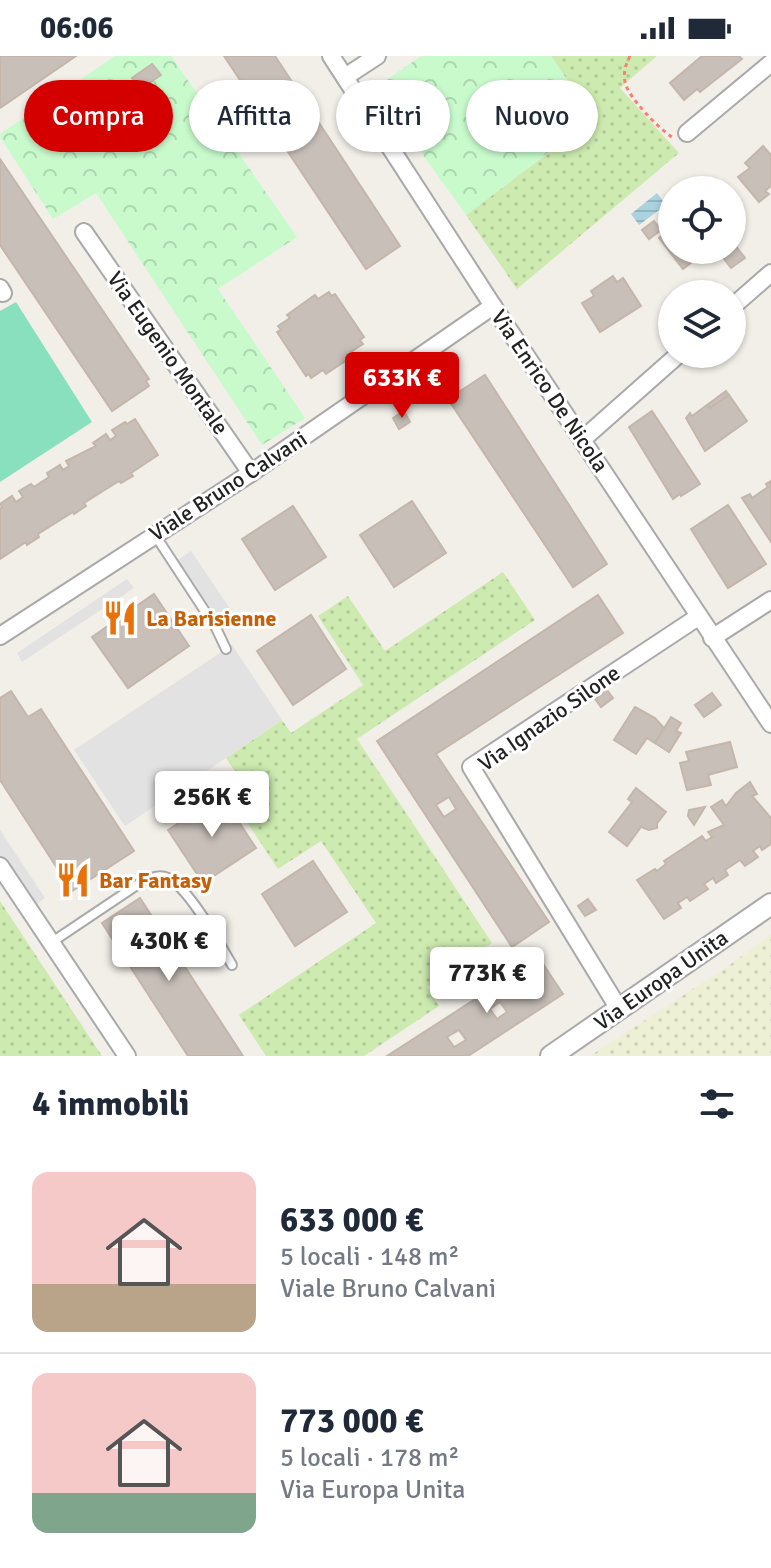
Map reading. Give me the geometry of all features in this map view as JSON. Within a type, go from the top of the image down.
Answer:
[{"type":"street","name":"Via Enrico De Nicola","points":[[331,56],[771,724]]},
{"type":"street","points":[[345,77],[377,56]]},
{"type":"street","points":[[687,133],[771,63]]},
{"type":"street","name":"Via Eugenio Montale","points":[[84,232],[251,473]]},
{"type":"street","points":[[746,295],[771,273]]},
{"type":"street","name":"Viale Bruno Calvani","points":[[0,636],[251,473],[493,306]]},
{"type":"street","points":[[583,439],[663,368]]},
{"type":"street","points":[[712,638],[771,600]]},
{"type":"street","name":"Via Ignazio Silone","points":[[619,1009],[471,767],[698,617]]},
{"type":"street","points":[[0,866],[127,1056]]},
{"type":"street","name":"Via Europa Unita","points":[[551,1056],[771,904]]},
{"type":"lane","points":[[155,535],[216,628],[226,649]]},
{"type":"lane","points":[[51,943],[143,881],[158,876],[169,878],[182,889],[232,965]]},
{"type":"path","points":[[630,56],[625,69],[625,83],[631,95],[667,134],[677,140],[687,133]]},
{"type":"green space","points":[[115,56],[171,56],[189,82],[189,152],[238,152],[297,237],[218,289],[305,418],[262,445],[96,193],[53,219],[0,137],[24,118],[24,152],[173,152],[173,80],[80,80]]},
{"type":"green space","points":[[421,56],[551,56],[567,80],[466,80],[466,152],[548,152],[466,215],[421,152],[450,152],[450,80],[386,80]]},
{"type":"green space","points":[[551,56],[657,56],[620,88],[679,153],[517,289],[466,215],[549,152],[598,152],[598,80],[567,80]]},
{"type":"green space","points":[[16,302],[92,422],[0,482],[0,311]]},
{"type":"green space","points":[[503,572],[535,620],[357,739],[492,943],[427,987],[439,1006],[364,1056],[266,1056],[239,1015],[376,923],[321,841],[278,869],[227,792],[242,782],[226,758],[282,720],[291,733],[363,685],[318,616],[348,596],[385,651]]},
{"type":"green space","points":[[0,901],[102,1056],[0,1056]]},
{"type":"green space","points":[[771,934],[771,1056],[590,1056],[731,964]]},
{"type":"shaded area","points":[[191,551],[239,622],[226,630],[178,560]]},
{"type":"shaded area","points":[[127,579],[134,588],[22,662],[17,653]]},
{"type":"shaded area","points":[[232,645],[282,720],[125,826],[74,750]]},
{"type":"shaded area","points":[[0,830],[45,898],[33,907],[0,858]]},
{"type":"water","points":[[657,193],[658,211],[639,225],[631,214]]},
{"type":"building","points":[[0,56],[76,56],[41,80],[24,80],[24,92],[0,108]]},
{"type":"building","points":[[224,56],[275,56],[291,80],[240,80]]},
{"type":"building","points":[[702,56],[739,56],[742,59],[700,92],[697,89],[684,100],[670,83]]},
{"type":"building","points":[[152,64],[161,75],[154,80],[132,78]]},
{"type":"building","points":[[320,124],[400,246],[366,269],[288,152],[320,152]]},
{"type":"building","points":[[763,146],[771,155],[771,186],[765,191],[769,194],[759,202],[746,187],[746,176],[739,176],[750,168],[745,163]]},
{"type":"building","points":[[0,159],[149,379],[146,381],[149,386],[112,411],[0,245]]},
{"type":"building","points":[[654,221],[658,226],[658,232],[649,239],[642,230]]},
{"type":"building","points":[[613,276],[617,282],[623,278],[641,306],[600,332],[582,303],[594,296],[591,291]]},
{"type":"building","points":[[329,292],[331,296],[335,294],[364,337],[360,340],[363,344],[351,352],[354,355],[326,374],[323,370],[311,378],[309,374],[306,376],[277,332],[281,330],[278,326],[290,318],[287,315],[315,295],[318,299]]},
{"type":"building","points":[[485,375],[607,564],[573,587],[448,399]]},
{"type":"building","points":[[726,391],[729,395],[710,408],[707,405]]},
{"type":"building","points":[[729,395],[747,421],[705,451],[686,418],[690,413],[692,416],[707,405],[710,408]]},
{"type":"building","points":[[404,411],[410,422],[399,429],[393,418]]},
{"type":"building","points":[[652,411],[700,484],[673,499],[629,427]]},
{"type":"building","points":[[135,419],[158,455],[131,473],[133,476],[121,483],[119,481],[84,503],[86,506],[74,514],[38,534],[39,537],[27,545],[26,542],[0,559],[0,504],[12,496],[16,502],[23,497],[19,491],[31,484],[34,487],[60,465],[63,470],[69,466],[66,461],[96,446],[93,443],[106,434],[110,440],[116,436],[112,430]]},
{"type":"building","points":[[771,481],[771,542],[742,498],[750,494],[752,498],[768,487],[766,484]]},
{"type":"building","points":[[412,501],[446,553],[394,587],[360,535]]},
{"type":"building","points":[[728,505],[766,564],[728,588],[691,529]]},
{"type":"building","points":[[293,506],[326,557],[275,590],[242,539]]},
{"type":"building","points":[[154,594],[189,646],[128,688],[92,637]]},
{"type":"building","points":[[598,595],[623,633],[436,754],[549,922],[512,947],[377,741]],"holes":[[[449,797],[456,809],[444,817],[436,805]]]},
{"type":"building","points":[[311,615],[346,669],[293,705],[257,651]]},
{"type":"building","points":[[607,690],[613,698],[601,707],[595,699]]},
{"type":"building","points":[[11,691],[28,717],[41,709],[134,851],[72,891],[0,780],[0,698]]},
{"type":"building","points":[[712,693],[721,705],[704,717],[695,705]]},
{"type":"building","points":[[635,707],[655,718],[664,728],[655,743],[647,738],[636,754],[614,740]]},
{"type":"building","points":[[671,717],[681,723],[676,731],[681,733],[669,752],[655,743]]},
{"type":"building","points":[[730,742],[737,767],[708,775],[711,785],[687,790],[680,763],[689,761],[686,752]]},
{"type":"building","points":[[750,782],[757,794],[752,796],[771,818],[771,844],[753,851],[758,857],[745,866],[740,860],[725,870],[728,875],[716,883],[713,878],[704,884],[708,889],[690,901],[687,897],[678,903],[681,908],[664,919],[637,880],[655,869],[657,871],[666,864],[664,861],[702,836],[706,841],[712,837],[708,832],[724,825],[711,807],[722,800],[726,806]]},
{"type":"building","points":[[636,788],[666,812],[657,823],[657,828],[649,830],[641,827],[627,846],[609,832],[632,802],[628,799]]},
{"type":"building","points":[[221,795],[256,848],[203,883],[168,830]]},
{"type":"building","points":[[705,807],[694,825],[688,816],[689,810]]},
{"type":"building","points":[[313,861],[347,912],[295,946],[262,894]]},
{"type":"building","points":[[140,898],[243,1056],[188,1056],[102,923]]},
{"type":"building","points":[[588,899],[596,910],[585,916],[578,906]]},
{"type":"building","points":[[539,958],[563,994],[468,1056],[387,1056]],"holes":[[[500,1002],[507,1012],[497,1019],[490,1009]],[[459,1030],[466,1040],[454,1047],[447,1037]]]},
{"type":"place","name":"La Barisienne","points":[[120,618]]},
{"type":"place","name":"Bar Fantasy","points":[[73,880]]}]
